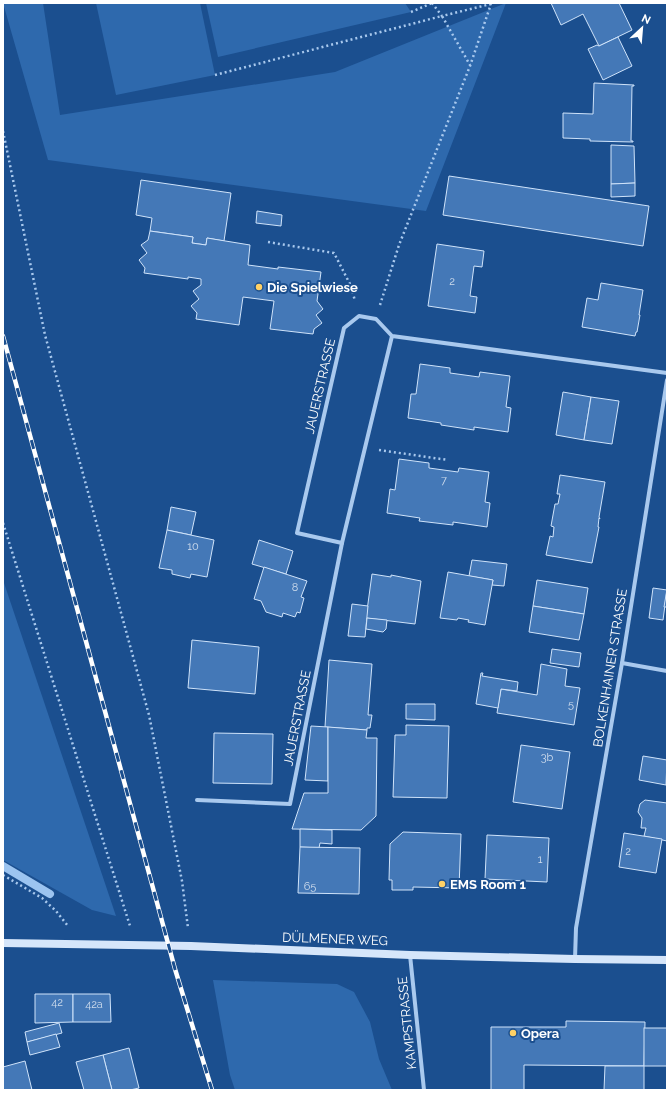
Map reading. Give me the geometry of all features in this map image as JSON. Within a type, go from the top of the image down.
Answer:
[{"type":"street","points":[[359,316],[376,319],[392,336],[667,373]]},
{"type":"street","name":"JAUERSTRASSE","points":[[342,543],[297,533],[344,328],[359,316]]},
{"type":"street","name":"JAUERSTRASSE","points":[[197,800],[290,804],[342,543],[392,336]]},
{"type":"street","name":"BOLKENHAINER STRASSE","points":[[575,959],[576,928],[622,663],[667,380]]},
{"type":"street","points":[[622,663],[667,671]]},
{"type":"street","name":"DÜLMENER WEG","points":[[3,943],[191,946],[410,955],[667,960]]},
{"type":"street","name":"KAMPSTRASSE","points":[[410,955],[424,1090]]},
{"type":"path","points":[[411,12],[432,3],[442,16],[470,66]]},
{"type":"path","points":[[215,75],[492,3]]},
{"type":"path","points":[[376,319],[398,245],[470,66],[492,3]]},
{"type":"path","points":[[3,131],[45,335],[149,715],[182,881],[191,946]]},
{"type":"path","points":[[268,242],[334,253],[351,286],[359,316]]},
{"type":"path","points":[[365,448],[448,460]]},
{"type":"path","points":[[3,522],[136,946]]},
{"type":"path","points":[[3,875],[42,898],[56,911],[81,945]]},
{"type":"shaded area","points":[[3,3],[43,3],[60,115],[335,72],[506,3],[426,211],[48,160]]},
{"type":"shaded area","points":[[96,3],[200,3],[215,75],[116,95]]},
{"type":"shaded area","points":[[206,3],[405,3],[411,12],[218,57]]},
{"type":"shaded area","points":[[3,580],[116,916],[92,910],[3,860]]},
{"type":"shaded area","points":[[213,980],[337,984],[354,992],[370,1022],[379,1059],[392,1090],[235,1090],[230,1075]]},
{"type":"building","points":[[551,3],[619,3],[632,30],[599,46],[583,14],[561,25]]},
{"type":"building","points":[[618,37],[632,66],[603,80],[588,49],[597,45],[599,46]]},
{"type":"building","points":[[594,83],[634,85],[632,86],[631,141],[633,142],[590,141],[590,139],[563,138],[563,113],[593,114]]},
{"type":"building","points":[[611,145],[634,146],[635,183],[611,184]]},
{"type":"building","points":[[449,176],[649,206],[643,246],[443,215]]},
{"type":"building","points":[[141,180],[231,193],[224,241],[207,238],[206,245],[192,243],[193,237],[150,231],[152,218],[136,215]]},
{"type":"building","points":[[635,183],[635,196],[611,197],[611,184]]},
{"type":"building","points":[[257,211],[282,215],[281,226],[256,223]]},
{"type":"building","points":[[150,231],[193,237],[192,243],[206,245],[207,238],[250,245],[248,265],[321,272],[317,301],[323,309],[316,315],[322,323],[314,329],[313,334],[270,329],[274,301],[243,297],[239,325],[196,319],[197,313],[191,306],[199,299],[193,291],[201,285],[201,279],[188,277],[188,279],[144,273],[145,268],[139,260],[147,253],[141,245],[148,240]]},
{"type":"building","points":[[437,244],[484,251],[482,267],[474,266],[470,296],[477,297],[475,313],[428,306]]},
{"type":"building","points":[[601,283],[643,290],[640,315],[635,336],[582,327],[587,298],[598,300]]},
{"type":"building","points":[[420,364],[450,368],[450,373],[479,377],[480,372],[510,376],[506,407],[511,408],[508,432],[474,427],[474,430],[408,418],[411,394],[416,394]]},
{"type":"building","points":[[563,392],[591,397],[584,440],[556,435]]},
{"type":"building","points":[[591,397],[619,401],[612,444],[584,440]]},
{"type":"building","points":[[399,459],[429,463],[429,468],[458,472],[459,468],[489,472],[485,502],[490,503],[487,527],[453,522],[453,525],[419,521],[420,518],[387,513],[390,489],[395,490]]},
{"type":"building","points":[[560,475],[605,482],[599,517],[599,527],[592,563],[546,555],[550,536],[553,537],[554,527],[551,526],[555,504],[558,504],[560,494],[557,494]]},
{"type":"building","points":[[171,507],[196,512],[191,535],[167,530]]},
{"type":"building","points":[[167,530],[214,540],[207,577],[191,574],[190,578],[172,574],[172,570],[159,568]]},
{"type":"building","points":[[259,540],[293,551],[286,574],[252,564]]},
{"type":"building","points":[[472,560],[507,564],[504,586],[492,585],[493,580],[469,576]]},
{"type":"building","points":[[264,567],[307,581],[301,597],[304,598],[300,613],[297,612],[295,617],[283,613],[282,617],[266,612],[261,601],[254,599]]},
{"type":"building","points":[[448,572],[493,580],[485,625],[468,622],[469,620],[458,618],[457,620],[440,618]]},
{"type":"building","points":[[372,574],[391,577],[391,575],[421,581],[415,624],[366,618]]},
{"type":"building","points":[[537,580],[588,588],[584,614],[533,606]]},
{"type":"building","points":[[653,588],[667,590],[663,620],[649,618]]},
{"type":"building","points":[[667,589],[667,607],[664,607]]},
{"type":"building","points":[[352,604],[368,606],[365,637],[348,636]]},
{"type":"building","points":[[533,606],[584,614],[579,640],[529,632]]},
{"type":"building","points":[[367,618],[387,620],[386,629],[383,632],[366,629]]},
{"type":"building","points":[[192,640],[259,647],[255,694],[188,688]]},
{"type":"building","points":[[552,649],[581,653],[579,667],[550,663]]},
{"type":"building","points":[[329,660],[372,664],[368,715],[372,715],[370,728],[367,728],[367,730],[325,727]]},
{"type":"building","points":[[541,664],[567,669],[565,686],[580,688],[574,725],[497,713],[501,689],[537,695]]},
{"type":"building","points":[[481,673],[483,673],[482,676],[518,682],[517,691],[501,689],[498,708],[476,704]]},
{"type":"building","points":[[406,704],[435,704],[435,720],[406,719]]},
{"type":"building","points":[[406,725],[449,726],[447,798],[393,797],[395,735],[406,735]]},
{"type":"building","points":[[311,726],[328,727],[328,781],[305,780]]},
{"type":"building","points":[[328,727],[367,730],[366,738],[377,738],[376,816],[361,830],[292,829],[304,793],[328,793]]},
{"type":"building","points":[[214,733],[273,734],[272,784],[213,783]]},
{"type":"building","points":[[521,745],[570,752],[562,809],[513,802]]},
{"type":"building","points":[[643,756],[667,760],[666,785],[639,780]]},
{"type":"building","points":[[645,800],[667,803],[667,841],[644,836],[646,828],[641,828],[642,818],[638,812],[640,804]]},
{"type":"building","points":[[300,829],[332,830],[332,844],[320,843],[319,848],[300,847]]},
{"type":"building","points":[[403,832],[461,834],[459,888],[413,887],[413,890],[392,890],[392,880],[389,880],[390,844]]},
{"type":"building","points":[[624,833],[662,839],[656,873],[619,867]]},
{"type":"building","points":[[487,835],[549,838],[547,882],[485,879]]},
{"type":"building","points":[[300,847],[360,848],[359,894],[298,893]]},
{"type":"building","points":[[35,994],[73,994],[73,1022],[35,1023]]},
{"type":"building","points":[[73,994],[110,994],[111,1022],[73,1022]]},
{"type":"building","points":[[566,1021],[645,1022],[644,1066],[524,1065],[524,1090],[491,1090],[491,1027],[566,1027]]},
{"type":"building","points":[[59,1023],[62,1033],[27,1042],[25,1032]]},
{"type":"building","points":[[644,1028],[667,1028],[667,1066],[644,1066]]},
{"type":"building","points":[[56,1034],[60,1047],[30,1055],[27,1042]]},
{"type":"building","points":[[129,1048],[139,1088],[130,1090],[112,1090],[103,1055]]},
{"type":"building","points":[[103,1055],[112,1090],[84,1090],[76,1062]]},
{"type":"building","points":[[25,1061],[32,1090],[3,1090],[3,1067]]},
{"type":"building","points":[[605,1066],[644,1066],[644,1090],[604,1090]]},
{"type":"waterway","points":[[3,866],[50,894]]},
{"type":"railway","points":[[3,336],[175,969],[212,1090]]},
{"type":"place","name":"Die Spielwiese","points":[[259,287]]},
{"type":"place","name":"EMS Room 1","points":[[442,884]]},
{"type":"place","name":"Opera","points":[[513,1033]]}]
